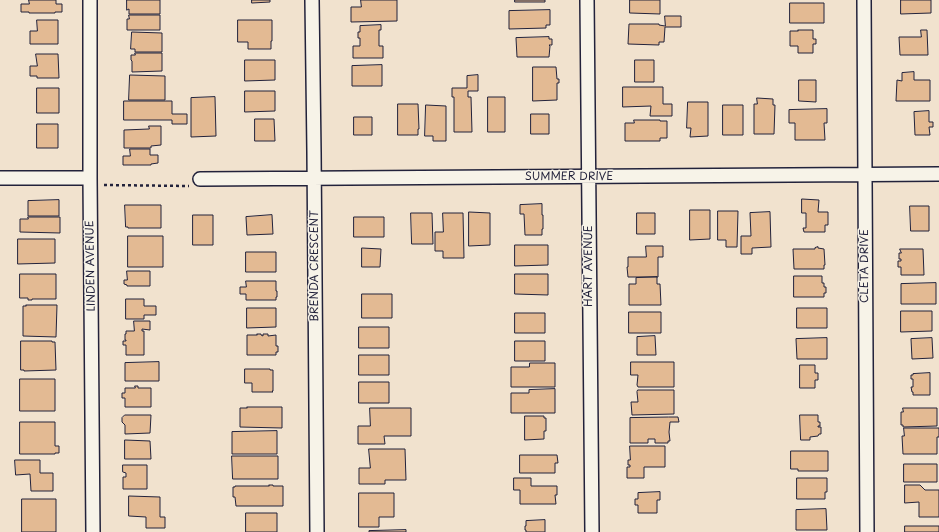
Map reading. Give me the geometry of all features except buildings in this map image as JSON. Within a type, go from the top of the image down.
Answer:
[{"type":"street","name":"LINDEN AVENUE","points":[[90,0],[93,532]]},
{"type":"street","name":"BRENDA CRESCENT","points":[[312,0],[315,178],[317,532]]},
{"type":"street","name":"HART AVENUE","points":[[587,0],[592,532]]},
{"type":"street","name":"CLETA DRIVE","points":[[864,0],[866,532]]},
{"type":"street","name":"SUMMER DRIVE","points":[[200,179],[939,174]]},
{"type":"street","points":[[0,178],[90,178]]},
{"type":"path","points":[[90,178],[104,185],[173,186],[189,186],[200,179]]}]
